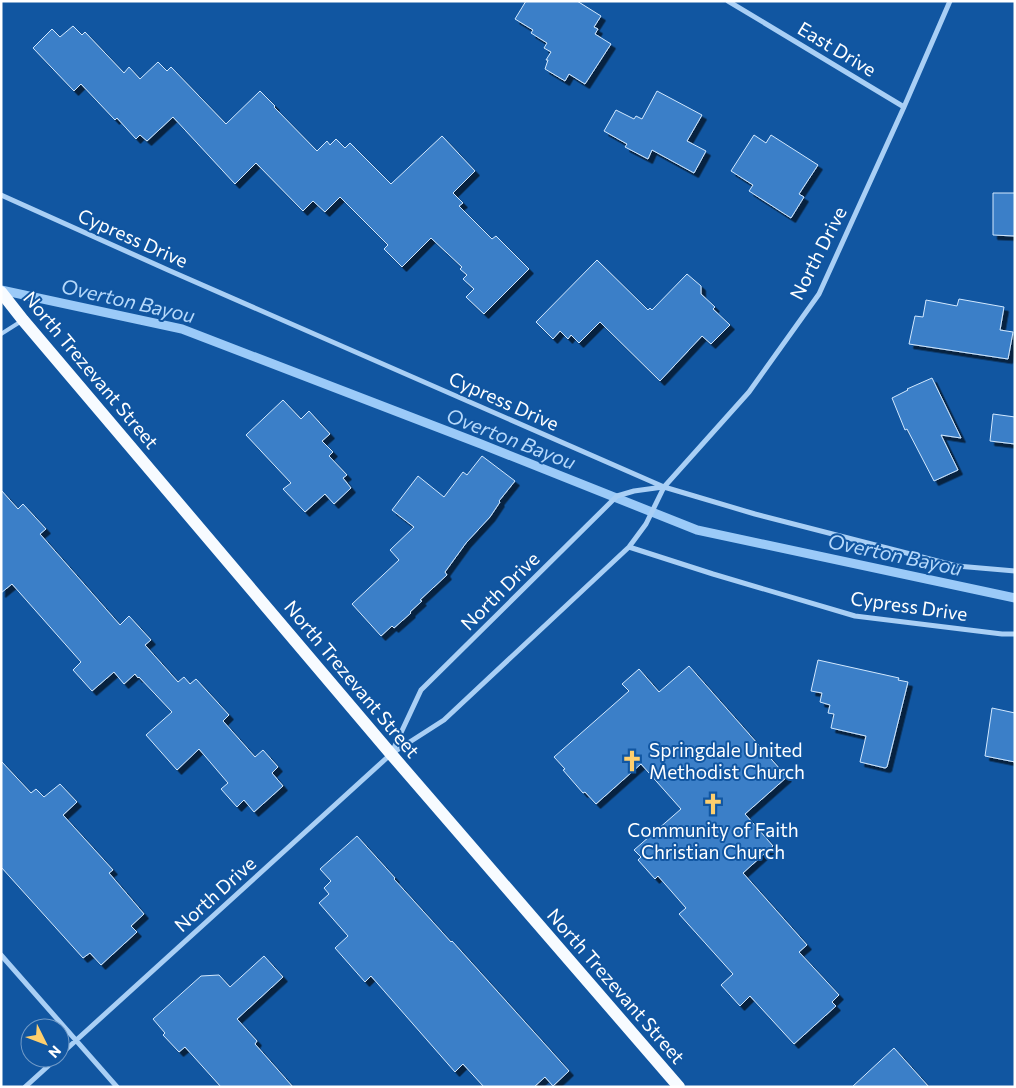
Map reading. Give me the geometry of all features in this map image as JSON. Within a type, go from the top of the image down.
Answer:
[{"type":"main road","name":"North Trezevant Street","points":[[1,292],[391,754],[679,1087]]},
{"type":"street","name":"East Drive","points":[[728,1],[904,107]]},
{"type":"street","name":"North Drive","points":[[70,1046],[391,754],[444,720],[629,547],[646,524],[664,487],[749,392],[819,294],[950,1]]},
{"type":"street","name":"Cypress Drive","points":[[1,195],[664,487],[754,514],[957,566],[1015,571]]},
{"type":"street","name":"North Drive","points":[[391,754],[421,690],[617,496],[634,491],[664,487]]},
{"type":"street","name":"Cypress Drive","points":[[629,547],[855,616],[1015,634]]},
{"type":"street","points":[[1,955],[117,1087]]},
{"type":"street","points":[[25,1087],[46,1068]]},
{"type":"lane","points":[[1,334],[24,320]]},
{"type":"building","points":[[526,1],[577,1],[601,16],[594,27],[598,29],[595,34],[611,44],[585,84],[569,74],[565,81],[545,69],[548,60],[546,60],[551,52],[544,48],[547,43],[531,33],[533,30],[515,19]]},
{"type":"building","points":[[73,26],[82,35],[85,32],[124,73],[129,67],[140,79],[158,62],[167,71],[171,67],[226,124],[260,91],[317,151],[327,141],[330,145],[336,139],[345,148],[350,143],[391,184],[442,136],[475,171],[453,193],[463,203],[459,206],[492,239],[496,236],[529,269],[484,314],[466,297],[474,289],[463,279],[467,275],[460,269],[462,267],[431,238],[402,267],[384,249],[388,245],[340,197],[325,212],[313,201],[303,211],[256,163],[235,184],[173,117],[147,141],[140,135],[136,139],[81,84],[74,91],[33,48],[52,29],[60,37]]},
{"type":"building","points":[[657,91],[702,115],[687,141],[706,151],[694,173],[652,150],[648,159],[625,147],[627,144],[604,131],[616,110],[634,119],[636,116],[642,119]]},
{"type":"building","points":[[754,135],[766,143],[771,135],[818,165],[799,194],[804,197],[791,218],[749,191],[753,185],[731,171]]},
{"type":"building","points":[[993,193],[1015,193],[1015,236],[993,235]]},
{"type":"building","points":[[597,260],[648,310],[650,308],[652,310],[687,274],[701,286],[701,294],[730,325],[711,344],[702,336],[660,381],[600,322],[579,343],[571,335],[568,339],[560,331],[553,339],[536,322]]},
{"type":"building","points":[[959,299],[1004,307],[1000,330],[1013,332],[1008,359],[909,344],[915,316],[923,317],[926,300],[957,306]]},
{"type":"building","points":[[932,378],[961,438],[941,435],[958,470],[934,481],[907,429],[905,430],[892,398]]},
{"type":"building","points":[[283,400],[301,419],[309,411],[330,434],[322,441],[333,452],[329,456],[347,475],[343,478],[351,488],[334,504],[325,494],[305,512],[283,489],[291,483],[246,435]]},
{"type":"building","points":[[993,414],[1015,417],[1015,444],[990,441]]},
{"type":"building","points":[[482,456],[515,481],[499,501],[490,517],[466,543],[445,572],[447,575],[420,600],[422,601],[411,613],[394,628],[392,626],[381,636],[352,604],[399,560],[390,550],[414,527],[392,510],[418,476],[444,497],[463,472],[467,475]]},
{"type":"building","points":[[1,490],[18,509],[23,504],[46,529],[40,534],[120,625],[129,616],[151,640],[145,645],[178,682],[184,677],[190,684],[196,679],[229,715],[223,721],[255,757],[263,750],[278,767],[272,773],[283,786],[254,812],[244,800],[237,807],[221,789],[228,783],[199,749],[177,770],[146,735],[172,712],[139,677],[135,674],[124,684],[114,672],[92,691],[73,670],[81,662],[12,584],[1,593]]},
{"type":"building","points":[[818,660],[899,678],[898,680],[908,682],[887,767],[860,762],[866,736],[831,728],[834,714],[828,713],[830,705],[820,702],[822,693],[811,691]]},
{"type":"building","points":[[689,666],[787,777],[745,814],[773,846],[743,873],[807,945],[799,952],[839,995],[832,1002],[836,1006],[794,1044],[750,996],[740,1006],[721,985],[733,974],[679,914],[686,908],[658,876],[655,879],[638,860],[641,857],[634,850],[681,809],[641,764],[596,804],[585,792],[583,793],[554,757],[629,691],[622,684],[639,669],[659,692]]},
{"type":"building","points":[[992,708],[1015,713],[1015,762],[985,756]]},
{"type":"building","points":[[1,761],[31,793],[36,789],[44,797],[60,784],[77,802],[63,815],[113,870],[109,873],[144,914],[131,926],[137,932],[101,965],[90,953],[83,958],[1,867]]},
{"type":"building","points":[[357,836],[569,1071],[553,1086],[545,1077],[534,1087],[484,1087],[463,1064],[455,1072],[371,976],[365,982],[335,948],[348,936],[319,903],[329,894],[324,888],[331,881],[320,869]]},
{"type":"building","points":[[264,956],[283,977],[237,1019],[257,1041],[255,1044],[293,1087],[221,1087],[185,1047],[179,1052],[163,1035],[165,1033],[153,1019],[201,976],[219,975],[230,987]]},
{"type":"building","points":[[894,1048],[929,1087],[852,1087]]},
{"type":"waterway","name":"Overton Bayou","points":[[1,290],[182,329],[481,444],[697,530],[1015,598]]},
{"type":"place","name":"Springdale United Methodist Church","points":[[632,761]]},
{"type":"place","name":"Community of Faith Christian Church","points":[[713,804]]}]
